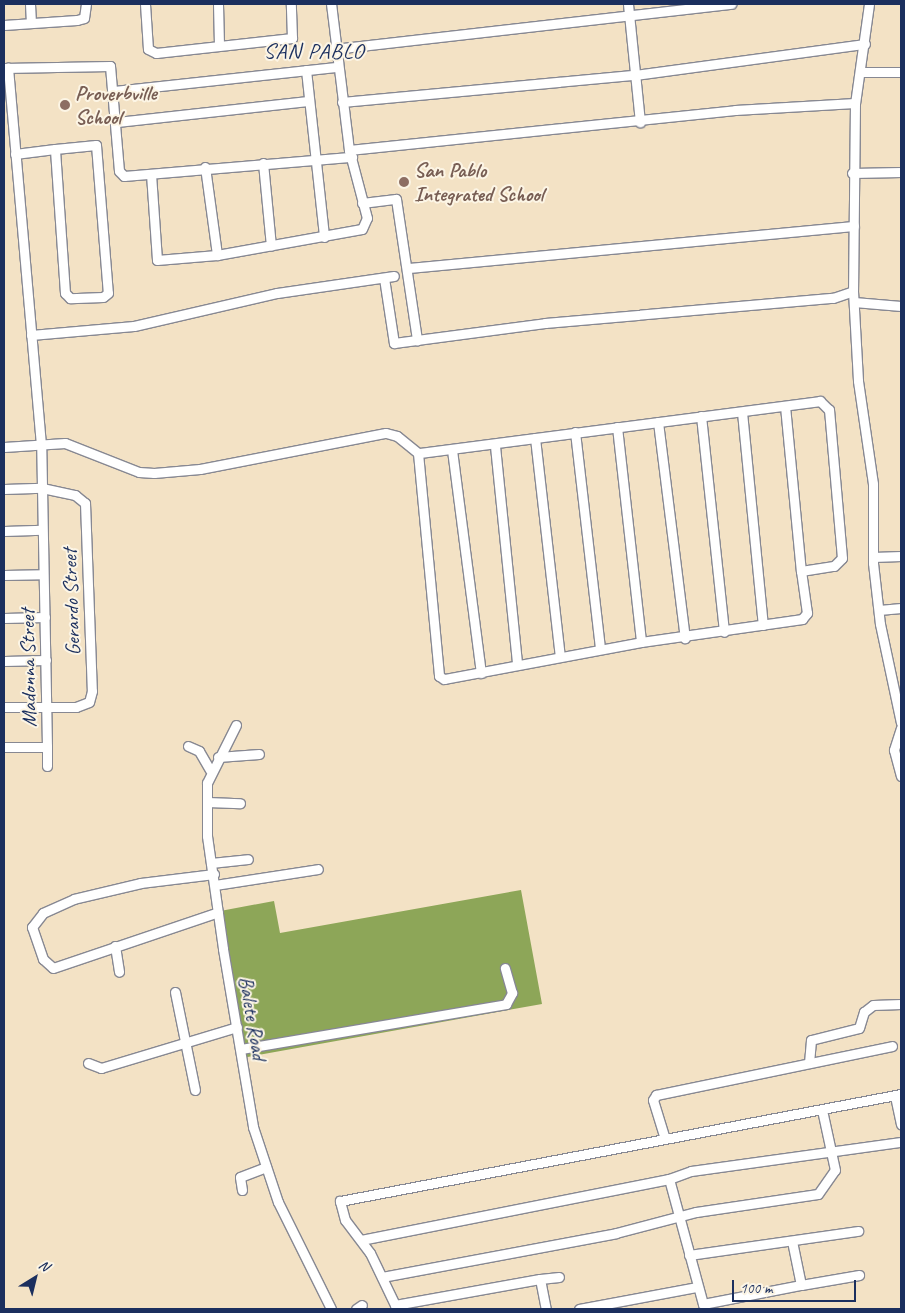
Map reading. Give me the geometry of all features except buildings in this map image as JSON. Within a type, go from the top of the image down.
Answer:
[{"type":"street","points":[[30,4],[31,23]]},
{"type":"street","points":[[4,25],[84,18],[86,4]]},
{"type":"street","points":[[145,4],[152,52],[292,38],[291,4]]},
{"type":"street","points":[[218,4],[219,45]]},
{"type":"street","points":[[151,174],[157,260],[217,255],[362,229],[367,224],[350,153],[336,67],[330,4]]},
{"type":"street","points":[[628,4],[640,122]]},
{"type":"street","points":[[334,49],[731,4]]},
{"type":"street","points":[[869,4],[865,44],[855,103],[852,173],[854,226],[853,291],[858,381],[873,484],[873,557],[879,610],[901,723]]},
{"type":"street","points":[[342,102],[635,75],[865,44]]},
{"type":"street","points":[[6,68],[110,66],[117,122],[120,174],[151,174],[205,167],[315,160],[350,153],[735,110],[855,103]]},
{"type":"street","points":[[114,91],[336,67]]},
{"type":"street","name":"Madonna Street","points":[[4,748],[47,747],[41,446],[6,68]]},
{"type":"street","points":[[306,70],[324,237]]},
{"type":"street","points":[[861,72],[901,72]]},
{"type":"street","points":[[117,122],[308,101]]},
{"type":"street","points":[[15,154],[55,149],[97,148],[108,293],[104,297],[70,298],[65,293],[55,149]]},
{"type":"street","points":[[263,164],[271,246]]},
{"type":"street","points":[[205,167],[217,255]]},
{"type":"street","points":[[852,173],[901,172]]},
{"type":"street","points":[[362,203],[396,198],[408,268],[417,340]]},
{"type":"street","points":[[408,268],[854,226]]},
{"type":"street","points":[[31,335],[134,326],[277,293],[394,276]]},
{"type":"street","points":[[384,278],[392,340],[417,340],[535,324],[833,298],[853,291]]},
{"type":"street","points":[[854,302],[901,306]]},
{"type":"street","points":[[4,447],[66,443],[139,472],[154,473],[200,469],[386,433],[418,452],[452,450],[495,446],[575,432],[820,401],[829,410],[842,558],[834,566],[801,571]]},
{"type":"street","points":[[418,452],[439,676],[481,673],[517,664],[600,649],[724,632],[805,617],[784,406]]},
{"type":"street","points":[[742,412],[763,624]]},
{"type":"street","points":[[701,416],[724,632]]},
{"type":"street","points":[[658,422],[685,638]]},
{"type":"street","points":[[617,427],[641,642]]},
{"type":"street","points":[[575,432],[600,649]]},
{"type":"street","points":[[535,438],[560,656]]},
{"type":"street","points":[[495,446],[517,664]]},
{"type":"street","points":[[452,450],[481,673]]},
{"type":"street","points":[[4,489],[42,488]]},
{"type":"street","name":"Gerardo Street","points":[[42,488],[74,495],[85,503],[92,692],[83,705],[47,707]]},
{"type":"street","points":[[4,531],[42,530]]},
{"type":"street","points":[[873,557],[901,556]]},
{"type":"street","points":[[4,575],[44,574]]},
{"type":"street","points":[[879,610],[901,608]]},
{"type":"street","points":[[4,618],[45,617]]},
{"type":"street","points":[[4,661],[46,660]]},
{"type":"street","points":[[4,707],[47,707]]},
{"type":"street","name":"Balete Road","points":[[236,725],[210,770],[207,802],[211,863],[240,1049],[253,1126],[266,1167],[304,1262],[331,1309]]},
{"type":"street","points":[[901,728],[894,750],[901,776]]},
{"type":"street","points":[[188,746],[198,751],[210,770]]},
{"type":"street","points":[[47,747],[47,766]]},
{"type":"street","points":[[218,757],[259,754]]},
{"type":"street","points":[[207,802],[240,803]]},
{"type":"street","points":[[211,863],[248,859]]},
{"type":"street","points":[[215,884],[318,869]]},
{"type":"street","points":[[214,874],[141,883],[74,899],[33,922],[38,948],[52,968],[218,912]]},
{"type":"street","points":[[115,946],[119,972]]},
{"type":"street","points":[[240,1049],[506,1004],[512,993],[505,968]]},
{"type":"street","points":[[175,992],[195,1090]]},
{"type":"street","points":[[808,1063],[811,1040],[859,1028],[864,1012],[873,1005],[901,1004]]},
{"type":"street","points":[[88,1063],[101,1068],[186,1044],[237,1027]]},
{"type":"street","points":[[665,1139],[653,1100],[656,1095],[892,1046]]},
{"type":"street","points":[[559,1277],[396,1307],[361,1240],[345,1220],[340,1201],[898,1095],[901,1124]]},
{"type":"street","points":[[382,1277],[682,1218],[696,1212],[818,1194],[835,1170],[822,1110]]},
{"type":"street","points":[[361,1240],[669,1179],[691,1171],[769,1163],[831,1151],[901,1142]]},
{"type":"street","points":[[242,1190],[240,1177],[266,1167]]},
{"type":"street","points":[[669,1179],[682,1218],[696,1287],[703,1304],[859,1275]]},
{"type":"street","points":[[689,1255],[858,1231]]},
{"type":"street","points":[[792,1241],[801,1285]]},
{"type":"street","points":[[540,1279],[546,1309]]},
{"type":"street","points":[[579,1309],[696,1287]]},
{"type":"green space","points":[[521,890],[542,1004],[242,1058],[215,912],[274,901],[280,933]]},
{"type":"place","name":"Proverbville School","points":[[65,105]]},
{"type":"place","name":"San Pablo Integrated School","points":[[404,182]]},
{"type":"district","name":"SAN PABLO","points":[[314,52]]}]
